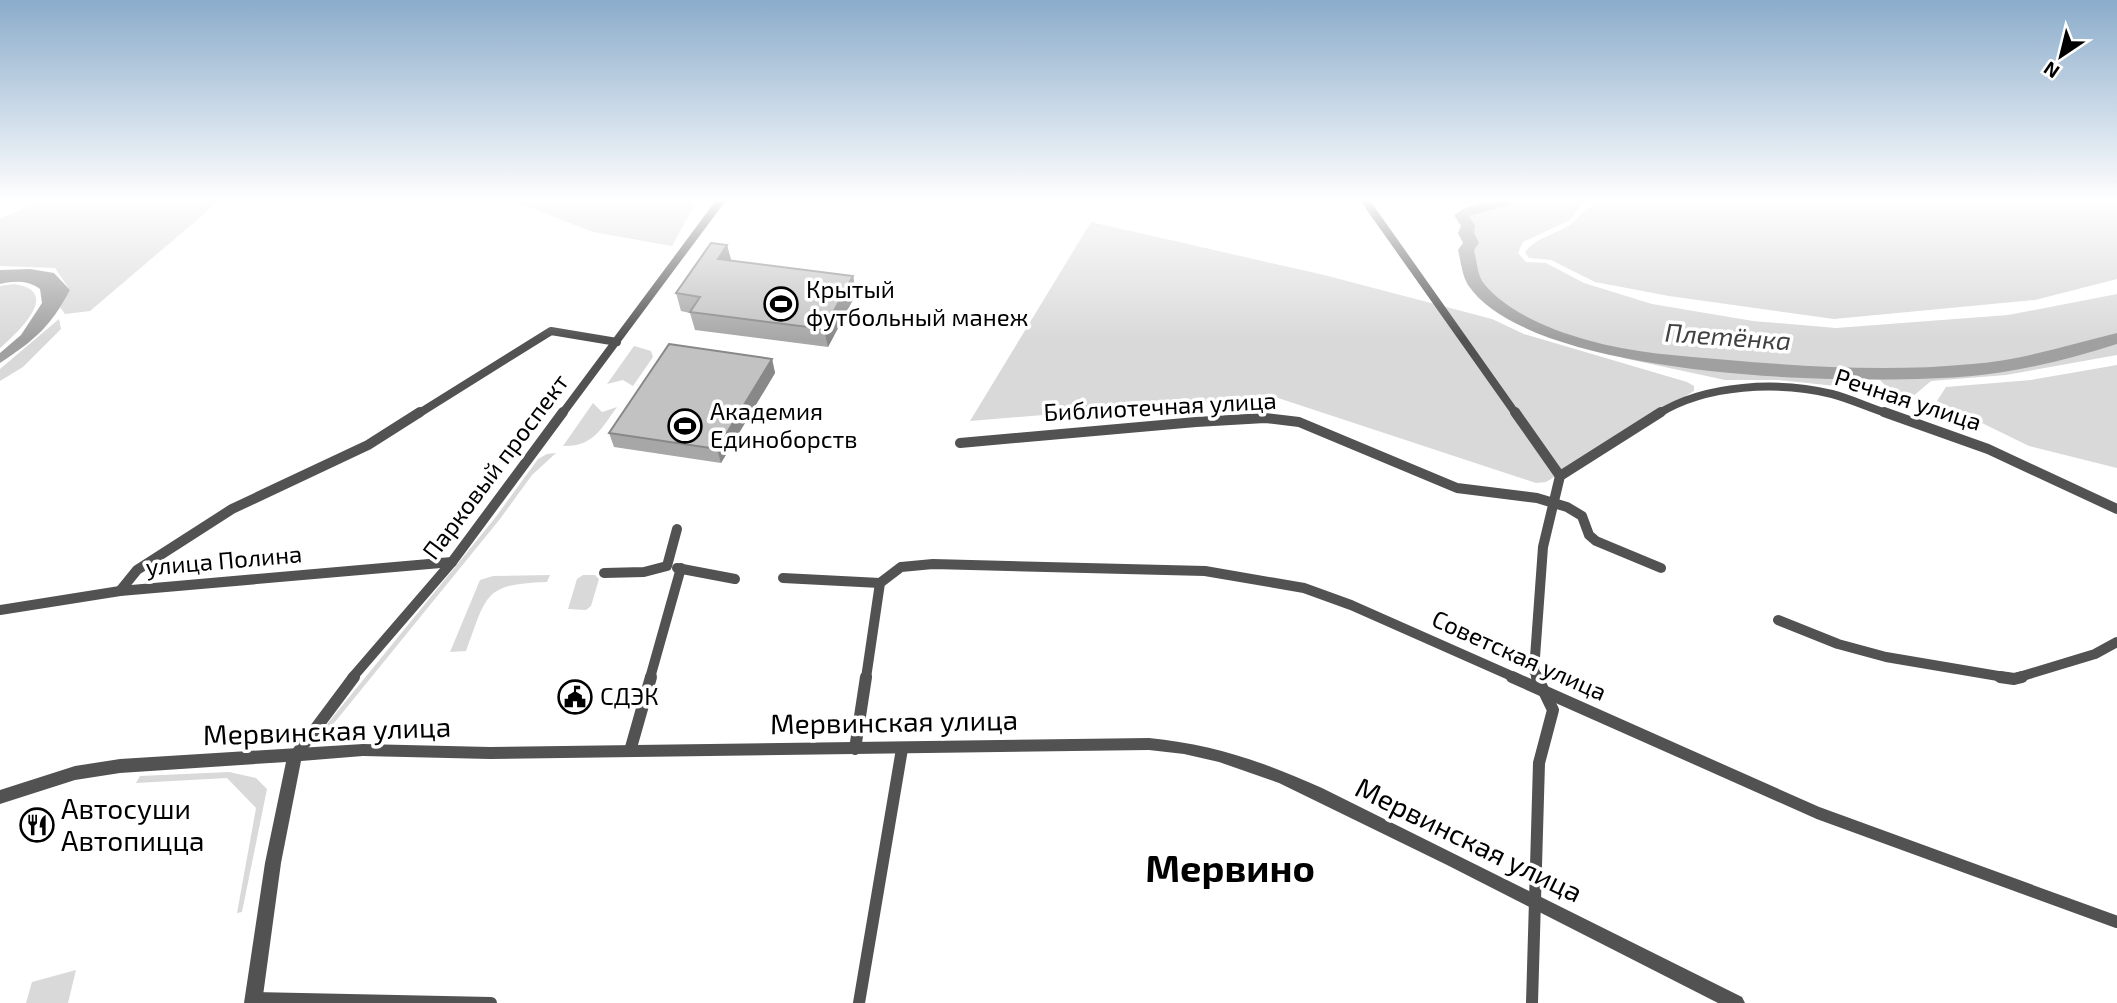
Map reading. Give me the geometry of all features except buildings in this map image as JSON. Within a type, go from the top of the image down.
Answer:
[{"type":"street","name":"Парковый проспект","points":[[295,756],[366,660],[452,562],[688,246]]},
{"type":"street","points":[[1396,246],[1503,392],[1560,477],[1543,547],[1534,671],[1553,710],[1539,763],[1532,1003]]},
{"type":"street","points":[[120,591],[137,570],[232,509],[368,446],[551,331],[617,342]]},
{"type":"street","name":"Речная улица","points":[[1560,477],[1679,401],[1723,388],[1784,389],[1832,394],[1988,449],[2117,509]]},
{"type":"street","name":"Библиотечная улица","points":[[960,443],[1196,422],[1282,419],[1299,422],[1457,488],[1507,494],[1553,504],[1580,514],[1594,540],[1661,568]]},
{"type":"street","points":[[667,566],[677,529]]},
{"type":"street","name":"улица Полина","points":[[0,610],[120,591],[452,562]]},
{"type":"street","name":"Советская улица","points":[[880,583],[901,567],[933,564],[1205,571],[1304,588],[1351,605],[1818,813],[2117,922]]},
{"type":"street","points":[[604,573],[644,572],[667,566],[735,579]]},
{"type":"street","points":[[630,751],[681,568]]},
{"type":"street","points":[[783,578],[880,583],[855,749]]},
{"type":"street","points":[[1778,621],[1838,644],[1886,657],[2014,679],[2095,654],[2117,642]]},
{"type":"street","name":"Мервинская улица","points":[[0,797],[75,774],[120,766],[363,750],[490,753],[1149,744],[1209,751],[1264,768],[1536,901],[1736,1003]]},
{"type":"street","points":[[859,1003],[902,749]]},
{"type":"street","points":[[295,756],[273,863],[253,1000],[491,1003]]},
{"type":"shaded area","points":[[0,246],[167,246],[90,311],[65,314],[60,307],[70,290],[55,268],[0,266]]},
{"type":"shaded area","points":[[1077,246],[1196,246],[1324,275],[1492,319],[1524,334],[1694,386],[1694,391],[1546,482],[1536,483],[1272,396],[970,421]]},
{"type":"shaded area","points":[[1469,246],[1521,246],[1518,253],[1526,262],[1546,263],[1584,283],[1652,304],[1753,321],[1836,328],[2008,315],[2117,294],[2117,355],[2006,375],[1931,381],[1911,398],[1894,395],[1880,380],[1853,377],[1836,386],[1777,380],[1725,380],[1623,358],[1607,350],[1585,346],[1515,316],[1491,299],[1473,281],[1466,250]]},
{"type":"shaded area","points":[[2117,246],[2117,279],[2035,300],[1834,319],[1669,296],[1595,282],[1551,260],[1529,258],[1525,252],[1530,247]]},
{"type":"shaded area","points":[[30,269],[54,273],[70,290],[56,314],[41,331],[0,363],[0,353],[21,335],[42,303],[40,289],[35,286],[20,282],[0,284],[0,270]]},
{"type":"shaded area","points":[[14,284],[28,288],[35,295],[36,303],[25,323],[0,348],[0,286]]},
{"type":"shaded area","points":[[59,319],[61,329],[23,367],[0,381],[0,369]]},
{"type":"shaded area","points":[[634,346],[651,351],[653,357],[633,386],[623,380],[607,384]]},
{"type":"shaded area","points":[[2117,365],[2117,468],[2029,446],[1937,401],[1946,387],[2031,380]]},
{"type":"shaded area","points":[[593,403],[602,412],[617,407],[589,440],[573,446],[563,446]]},
{"type":"shaded area","points":[[556,453],[532,475],[500,519],[330,728],[324,728],[495,518],[538,459]]},
{"type":"shaded area","points":[[550,575],[547,582],[510,586],[490,596],[466,651],[450,652],[480,580],[493,576]]},
{"type":"shaded area","points":[[583,575],[595,575],[599,579],[591,606],[586,610],[568,609],[577,579]]},
{"type":"shaded area","points":[[229,772],[256,778],[267,789],[242,912],[237,913],[256,808],[227,778],[136,783],[140,776]]},
{"type":"shaded area","points":[[76,970],[68,1003],[26,1003],[32,982]]},
{"type":"waterway","name":"Плетёнка","points":[[1469,246],[1466,250],[1475,284],[1505,309],[1529,324],[1555,335],[1582,344],[1638,356],[1821,372],[1922,373],[2023,363],[2071,353],[2117,338]]},
{"type":"place","name":"Крытый футбольный манеж","points":[[781,304]]},
{"type":"place","name":"Академия Единоборств","points":[[685,426]]},
{"type":"place","name":"СДЭК","points":[[575,697]]},
{"type":"place","name":"Автосуши Автопицца","points":[[37,825]]},
{"type":"district","name":"Мервино","points":[[1230,869]]}]
